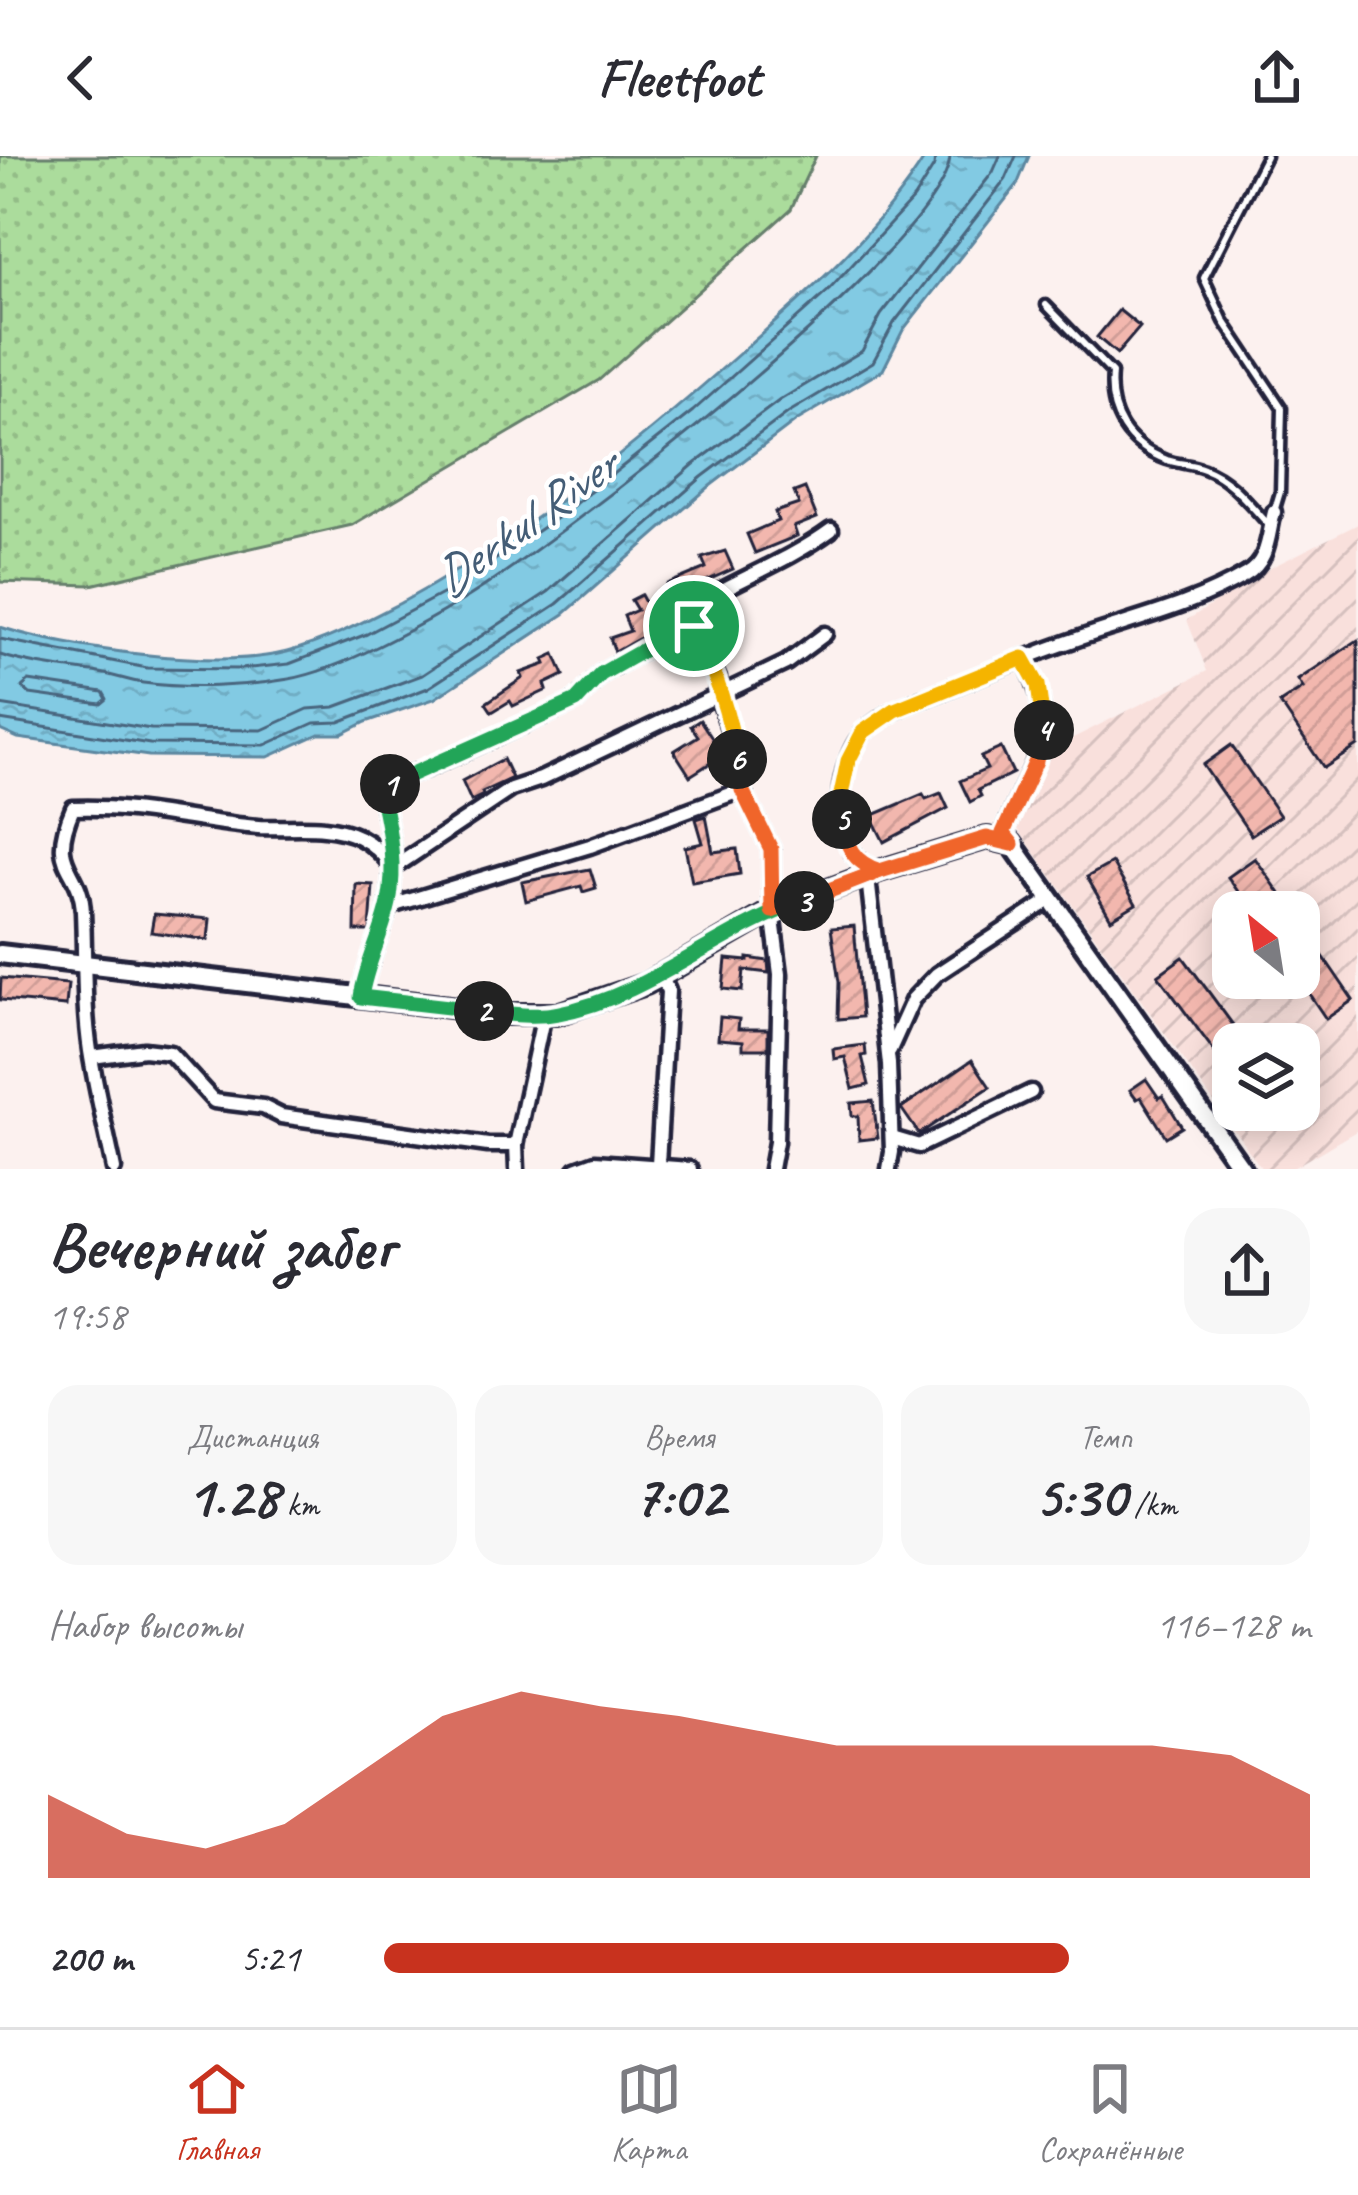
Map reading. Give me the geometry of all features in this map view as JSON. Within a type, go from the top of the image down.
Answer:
[{"type":"street","points":[[889,1169],[888,1054],[874,875],[846,844],[839,804],[848,761],[863,732],[895,710],[1023,658],[1167,613],[1251,573],[1267,551],[1274,512]]},
{"type":"street","points":[[771,1169],[776,1142],[780,974],[771,849],[742,790],[718,678],[687,610],[831,530]]},
{"type":"street","points":[[361,997],[365,968],[388,907],[393,868],[382,797],[393,779],[576,701],[601,674],[694,626]]},
{"type":"street","points":[[393,868],[511,789],[785,663],[824,634]]},
{"type":"street","points":[[1023,658],[1038,685],[1044,734],[1003,833],[1242,1169]]},
{"type":"street","points":[[388,907],[590,846],[742,790]]},
{"type":"street","points":[[114,1169],[92,1058],[82,964],[83,908],[75,882],[62,864],[63,830],[73,808],[116,806],[217,823],[309,827],[357,836],[385,856],[393,868]]},
{"type":"street","points":[[0,954],[509,1014],[557,1014],[661,975],[772,911],[987,838],[1012,844]]},
{"type":"street","points":[[888,1054],[913,999],[937,974],[1051,899]]},
{"type":"street","points":[[658,1164],[668,991],[661,975]]},
{"type":"street","points":[[92,1058],[144,1050],[170,1053],[214,1101],[262,1107],[281,1116],[488,1145],[517,1162],[544,1014]]},
{"type":"street","points":[[892,1138],[919,1146],[1031,1092]]},
{"type":"street","points":[[576,1169],[596,1162],[691,1169]]},
{"type":"lane","points":[[1266,156],[1204,278],[1224,321],[1282,407],[1280,492],[1274,512]]},
{"type":"lane","points":[[1046,305],[1112,373],[1110,398],[1122,428],[1142,449],[1204,469],[1233,487],[1270,527]]},
{"type":"shaded area","points":[[1358,524],[1358,1130],[1291,1169],[1262,1169],[1235,1131],[1320,1131],[1320,1023],[1212,1023],[1212,1099],[1018,829],[1049,750],[1207,671],[1187,620],[1274,566]]},
{"type":"green space","points":[[0,156],[816,156],[791,209],[599,380],[352,525],[91,585],[0,582]]},
{"type":"water","points":[[926,156],[1029,156],[1017,185],[903,330],[883,370],[796,421],[710,486],[564,614],[434,699],[342,734],[319,734],[268,757],[149,756],[18,738],[0,730],[0,627],[64,643],[143,654],[257,657],[332,636],[449,575],[579,487],[740,353],[864,237]]},
{"type":"building","points":[[1119,310],[1140,327],[1117,354],[1097,337]]},
{"type":"building","points":[[805,488],[817,518],[794,527],[797,536],[755,553],[747,534],[778,521],[775,512],[799,504],[794,492]]},
{"type":"building","points":[[725,551],[733,569],[704,582],[706,587],[677,603],[667,584],[706,568],[702,558]]},
{"type":"building","points":[[641,595],[654,619],[641,626],[645,635],[615,652],[610,638],[630,631],[624,616],[637,610],[631,600]]},
{"type":"building","points":[[1358,640],[1358,746],[1324,768],[1280,703],[1303,688],[1298,680]]},
{"type":"building","points":[[555,654],[564,675],[545,684],[547,690],[492,712],[486,703],[523,678],[521,673],[546,664],[544,659]]},
{"type":"building","points":[[700,720],[723,755],[690,776],[674,751],[698,736],[691,726]]},
{"type":"building","points":[[1231,745],[1280,816],[1251,835],[1203,765]]},
{"type":"building","points":[[1001,748],[1013,773],[978,790],[981,796],[970,802],[960,781],[987,769],[981,757]]},
{"type":"building","points":[[503,759],[512,778],[471,801],[462,781]]},
{"type":"building","points":[[941,793],[948,808],[884,842],[871,816],[923,794],[926,799]]},
{"type":"building","points":[[706,816],[713,852],[737,849],[740,874],[692,882],[685,847],[703,843],[696,819]]},
{"type":"building","points":[[1255,858],[1278,891],[1238,891],[1228,877]]},
{"type":"building","points":[[1112,863],[1136,904],[1111,919],[1087,877]]},
{"type":"building","points":[[590,869],[596,888],[583,892],[581,886],[526,901],[522,882]]},
{"type":"building","points":[[356,884],[373,885],[370,931],[355,931]]},
{"type":"building","points":[[154,914],[210,919],[208,940],[151,932]]},
{"type":"building","points":[[854,926],[862,1017],[838,1019],[839,982],[831,928]]},
{"type":"building","points":[[1320,952],[1353,1000],[1326,1019],[1312,999],[1320,999]]},
{"type":"building","points":[[1183,957],[1232,1023],[1212,1023],[1212,1048],[1158,975]]},
{"type":"building","points":[[726,959],[768,961],[769,973],[744,970],[742,991],[723,989]]},
{"type":"building","points":[[1,978],[68,984],[66,1006],[0,1000]]},
{"type":"building","points":[[720,1017],[739,1019],[738,1029],[768,1029],[768,1049],[743,1049],[743,1041],[718,1039]]},
{"type":"building","points":[[865,1045],[862,1056],[869,1085],[853,1089],[845,1057],[834,1059],[833,1049]]},
{"type":"building","points":[[972,1060],[990,1087],[919,1134],[901,1108]]},
{"type":"building","points":[[1146,1079],[1182,1127],[1166,1137],[1141,1097],[1137,1099],[1130,1090]]},
{"type":"building","points":[[873,1101],[878,1138],[859,1140],[858,1116],[852,1116],[851,1103]]},
{"type":"route","points":[[694,626],[601,674],[576,701],[426,769],[393,779],[382,797],[392,842],[388,907],[365,968],[361,997],[509,1014],[557,1014],[646,984],[772,911],[987,838],[1012,844],[1003,833],[1044,734],[1038,685],[1023,658],[895,710],[863,732],[848,761],[839,804],[846,844],[861,865],[880,871],[772,911],[771,849],[742,790],[736,751],[717,691],[718,678],[694,626]]},
{"type":"water label","name":"Derkul River","points":[[524,521]]}]
